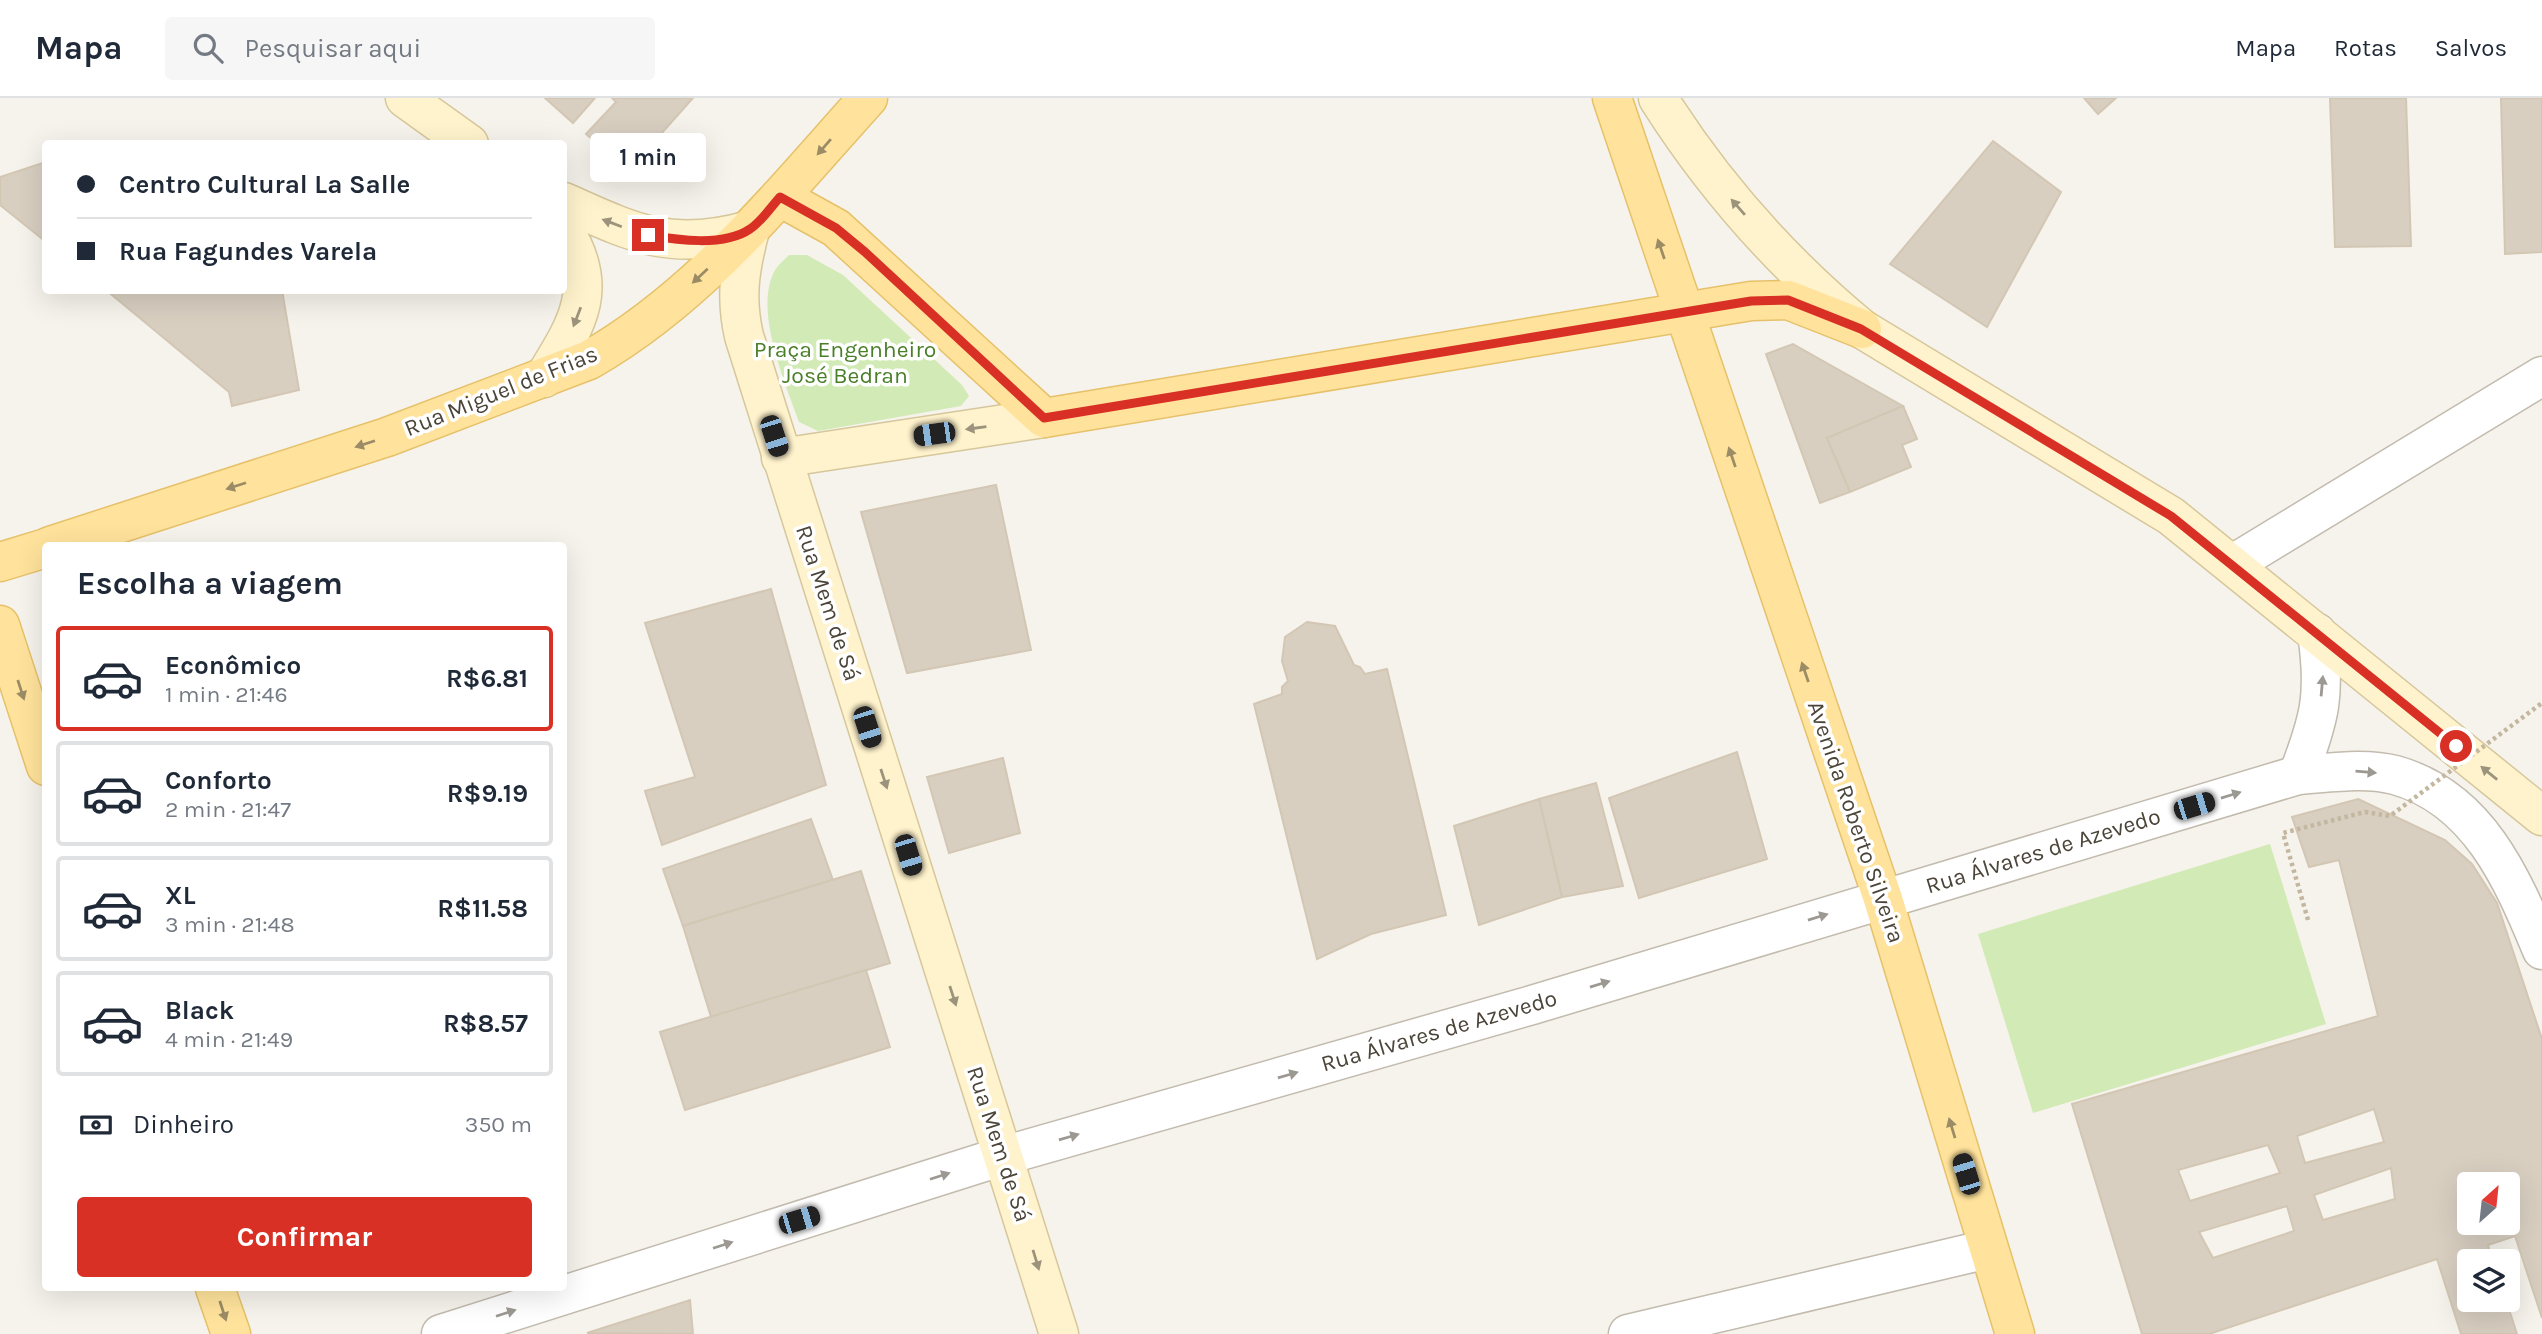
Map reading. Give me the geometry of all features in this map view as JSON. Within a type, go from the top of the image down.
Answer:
[{"type":"main road","points":[[405,98],[463,140]]},
{"type":"main road","name":"Rua Miguel de Frias","points":[[63,542],[387,437],[589,360],[618,343],[683,292],[750,230],[868,98]]},
{"type":"main road","name":"Avenida Roberto Silveira","points":[[1612,98],[1883,899],[2015,1334]]},
{"type":"main road","points":[[1658,98],[1688,145],[1734,203],[1816,291],[1861,329],[2171,516],[2542,816]]},
{"type":"main road","points":[[780,197],[836,228],[865,252],[1044,418]]},
{"type":"main road","points":[[567,203],[614,224],[678,240],[712,240],[750,230]]},
{"type":"main road","name":"Rua Mem de Sá","points":[[750,230],[738,274],[737,307],[781,458],[1059,1334]]},
{"type":"main road","points":[[544,377],[566,341],[584,296],[583,274],[575,249],[567,235]]},
{"type":"main road","points":[[781,458],[1044,418],[1751,301],[1788,300],[1861,329]]},
{"type":"main road","name":"Rua Miguel de Frias","points":[[0,562],[42,549]]},
{"type":"main road","points":[[0,625],[42,754]]},
{"type":"main road","points":[[216,1291],[231,1334]]},
{"type":"street","points":[[2233,564],[2542,376]]},
{"type":"street","points":[[2298,775],[2320,712],[2324,676],[2317,633]]},
{"type":"street","name":"Rua Álvares de Azevedo","points":[[441,1334],[1003,1156],[1519,1009],[2298,775],[2357,771],[2394,775],[2435,791],[2500,857],[2542,950]]},
{"type":"street","points":[[1628,1334],[1988,1249]]},
{"type":"path","points":[[2308,920],[2283,833],[2365,812],[2390,816],[2542,703]]},
{"type":"green space","name":"Praça Engenheiro José Bedran","points":[[789,255],[807,255],[843,275],[962,385],[969,396],[961,406],[818,431],[799,422],[769,326],[769,288],[774,272]]},
{"type":"green space","points":[[2270,844],[2326,1024],[2033,1113],[1978,934]]},
{"type":"building","points":[[545,98],[595,98],[573,123]]},
{"type":"building","points":[[612,98],[693,98],[628,171],[586,134],[616,102]]},
{"type":"building","points":[[2084,98],[2116,98],[2098,114]]},
{"type":"building","points":[[2330,98],[2406,98],[2411,246],[2335,247]]},
{"type":"building","points":[[2501,98],[2542,98],[2542,252],[2505,254]]},
{"type":"building","points":[[1993,141],[2061,192],[1987,327],[1890,264]]},
{"type":"building","points":[[42,163],[42,239],[0,205],[0,177]]},
{"type":"building","points":[[111,294],[283,294],[299,390],[232,406],[229,392]]},
{"type":"building","points":[[1793,344],[1903,406],[1827,438],[1850,492],[1820,503],[1766,354]]},
{"type":"building","points":[[1903,406],[1917,439],[1902,445],[1911,467],[1850,492],[1827,438]]},
{"type":"building","points":[[996,485],[1031,650],[907,673],[861,512]]},
{"type":"building","points":[[771,589],[826,785],[662,845],[645,791],[695,777],[645,623]]},
{"type":"building","points":[[1307,622],[1335,626],[1354,665],[1360,667],[1365,674],[1387,669],[1446,915],[1371,934],[1317,959],[1254,704],[1282,694],[1282,687],[1288,681],[1282,661],[1285,637]]},
{"type":"building","points":[[1737,752],[1767,859],[1639,898],[1609,798]]},
{"type":"building","points":[[1003,758],[1020,833],[949,853],[927,777]]},
{"type":"building","points":[[1596,783],[1623,886],[1562,897],[1539,799]]},
{"type":"building","points":[[1539,799],[1562,897],[1479,925],[1454,826]]},
{"type":"building","points":[[2358,799],[2445,840],[2472,864],[2497,903],[2542,1039],[2542,1318],[2515,1236],[2488,1245],[2489,1249],[2457,1249],[2457,1312],[2510,1312],[2517,1334],[2461,1334],[2437,1259],[2209,1334],[2142,1334],[2072,1104],[2378,1016],[2339,860],[2309,867],[2292,817]],"holes":[[[2374,1109],[2384,1142],[2305,1163],[2297,1136]],[[2268,1145],[2280,1173],[2190,1201],[2178,1170]],[[2391,1168],[2395,1199],[2323,1220],[2314,1195]],[[2287,1206],[2294,1231],[2213,1258],[2199,1232]]]},
{"type":"building","points":[[811,819],[833,880],[683,926],[663,869]]},
{"type":"building","points":[[861,871],[890,963],[711,1017],[683,926]]},
{"type":"building","points":[[866,970],[890,1047],[685,1110],[660,1032]]},
{"type":"building","points":[[690,1300],[693,1334],[587,1333]]},
{"type":"route","points":[[648,235],[678,240],[712,240],[750,230],[780,197],[810,211],[865,252],[1044,418],[1751,301],[1788,300],[1861,329],[2171,516],[2456,746]]}]
